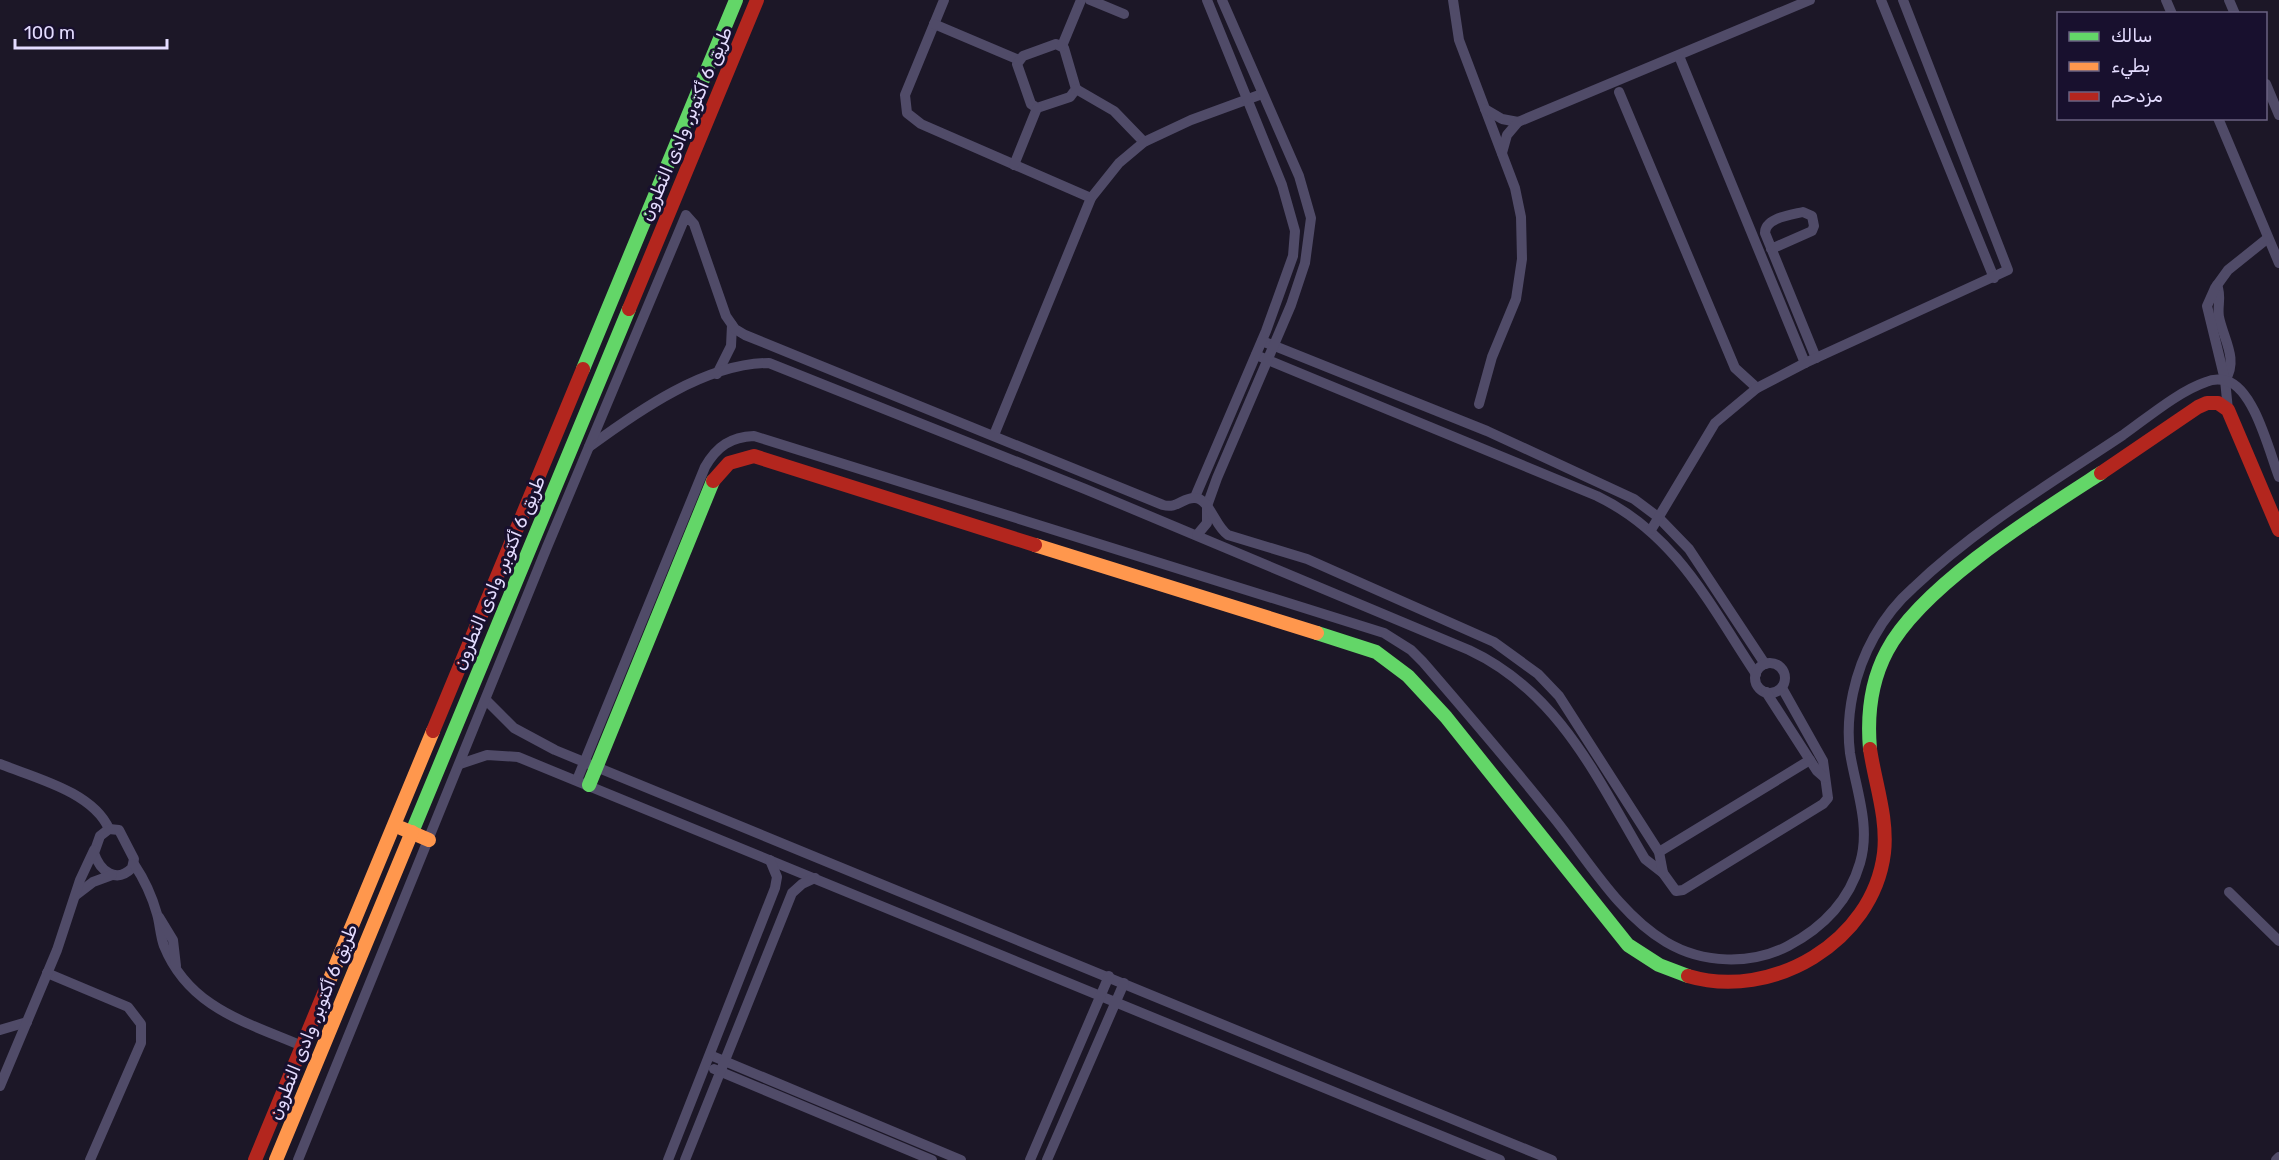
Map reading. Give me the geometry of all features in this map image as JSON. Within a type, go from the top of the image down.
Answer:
[{"type":"street","name":"طريق 6 أكتوبر, وادى النطرون","points":[[255,1160],[736,0]]},
{"type":"street","name":"طريق 6 أكتوبر, وادى النطرون","points":[[276,1160],[410,832],[757,0]]},
{"type":"street","points":[[944,0],[906,95],[907,113],[921,124],[1091,198]]},
{"type":"street","points":[[1080,0],[1062,46],[1076,89],[1114,111],[1144,142]]},
{"type":"street","points":[[1090,0],[1124,14]]},
{"type":"street","points":[[1195,497],[1262,341],[1291,264],[1295,231],[1282,185],[1207,0]]},
{"type":"street","points":[[1197,535],[1207,523],[1207,507],[1217,478],[1300,281],[1307,255],[1311,218],[1299,176],[1222,0]]},
{"type":"street","points":[[1453,0],[1459,40],[1519,202],[1522,259],[1513,310],[1492,357],[1479,404]]},
{"type":"street","points":[[1502,153],[1507,135],[1518,122],[1810,0]]},
{"type":"street","points":[[1881,0],[1994,278]]},
{"type":"street","points":[[1651,530],[1715,423],[1757,388],[1805,363],[2007,272],[2007,266],[1903,0]]},
{"type":"street","points":[[934,24],[1019,60],[1056,44],[1062,46]]},
{"type":"street","points":[[1679,56],[1805,363]]},
{"type":"street","points":[[1019,60],[1017,68],[1031,105],[1037,108],[1070,97],[1076,89]]},
{"type":"street","points":[[2267,88],[2279,115]]},
{"type":"street","points":[[1619,92],[1735,368],[1757,388]]},
{"type":"street","points":[[994,435],[1091,198],[1119,163],[1144,142],[1191,120],[1262,94]]},
{"type":"street","points":[[1014,165],[1037,108]]},
{"type":"street","points":[[1485,109],[1502,119],[1518,122]]},
{"type":"street","points":[[2219,120],[2279,263]]},
{"type":"street","points":[[1771,249],[1812,231],[1814,226],[1812,216],[1803,212],[1768,223],[1765,233],[1771,249],[1816,358]]},
{"type":"street","points":[[298,1160],[686,215],[694,224],[723,310],[732,325],[745,335],[1168,506],[1195,497],[1203,500],[1222,531],[1262,547],[1307,559],[1494,642],[1512,653],[1538,674],[1559,696],[1659,852],[1663,873],[1673,890],[1683,890],[1823,804],[1828,795],[1821,756],[1782,688]]},
{"type":"street","points":[[2268,238],[2228,270],[2217,285],[2221,295],[2219,318],[2231,356],[2230,374],[2226,381],[2228,410],[2279,530]]},
{"type":"street","points":[[717,375],[732,346],[732,325]]},
{"type":"street","points":[[1262,341],[1459,420],[1603,483],[1634,499],[1658,517],[1698,562],[1766,664]]},
{"type":"street","points":[[787,368],[788,360],[793,353]]},
{"type":"street","points":[[1256,355],[1597,496],[1651,530],[1687,570],[1756,674],[1758,685],[1766,692],[1810,760],[1825,777]]},
{"type":"street","points":[[589,447],[652,403],[717,375],[762,363],[787,368],[1258,560],[1469,650],[1502,667],[1532,690],[1557,717],[1645,859],[1663,873]]},
{"type":"street","points":[[816,380],[821,374],[822,365]]},
{"type":"street","points":[[583,783],[705,466],[720,447],[742,437],[754,436],[1384,633],[1411,650],[1500,751],[1637,920],[1675,947],[1705,957],[1730,960],[1768,954],[1797,941],[1833,913],[1850,888],[1864,846],[1865,829],[1850,750],[1852,701],[1860,669],[1874,638],[1898,603],[2000,516],[2198,386],[2211,380],[2226,381],[2235,385],[2249,401],[2279,477]]},
{"type":"street","points":[[866,400],[872,385]]},
{"type":"street","points":[[886,408],[892,393]]},
{"type":"street","points":[[590,765],[713,482],[720,469],[736,459],[754,456],[1369,648],[1390,660],[1408,676],[1446,717],[1628,945],[1646,959],[1678,973],[1708,980],[1744,981],[1775,975],[1806,962],[1847,930],[1869,899],[1881,873],[1885,824],[1869,739],[1870,703],[1878,671],[1895,636],[1918,608],[2011,532],[2202,405],[2218,403],[2228,410]]},
{"type":"street","points":[[1453,436],[1459,420]]},
{"type":"street","points":[[1206,473],[1217,478]]},
{"type":"street","points":[[1085,489],[1090,475]]},
{"type":"street","points":[[2000,516],[2011,532]]},
{"type":"street","points":[[1981,530],[1992,547]]},
{"type":"street","points":[[1258,560],[1262,547]]},
{"type":"street","points":[[1215,600],[1221,582]]},
{"type":"street","points":[[1756,674],[1766,664],[1774,664],[1781,668],[1785,680],[1782,688],[1774,692],[1766,692]]},
{"type":"street","points":[[486,700],[513,728],[555,750],[1552,1160]]},
{"type":"street","points":[[548,769],[555,750]]},
{"type":"street","points":[[460,764],[487,755],[506,754],[548,769],[1500,1160]]},
{"type":"street","points":[[1659,852],[1810,760]]},
{"type":"street","points":[[0,764],[86,800],[99,811],[109,829]]},
{"type":"street","points":[[1611,802],[1624,795]]},
{"type":"street","points":[[392,825],[429,840]]},
{"type":"street","points":[[1,1077],[27,1022],[100,836],[109,829],[119,830],[132,850],[134,864],[158,916],[173,940],[176,967],[193,991],[208,1004],[302,1046]]},
{"type":"street","points":[[94,850],[102,870],[112,875]]},
{"type":"street","points":[[668,1160],[776,888],[776,871],[770,860]]},
{"type":"street","points":[[76,895],[93,882],[126,873],[134,864]]},
{"type":"street","points":[[685,1160],[792,893],[802,884],[815,878]]},
{"type":"street","points":[[2229,892],[2279,940]]},
{"type":"street","points":[[47,973],[128,1007],[141,1024],[141,1043],[90,1160]]},
{"type":"street","points":[[1030,1160],[1109,976]]},
{"type":"street","points":[[1047,1160],[1124,983]]},
{"type":"street","points":[[0,1030],[27,1022]]},
{"type":"street","points":[[710,1055],[722,1067],[932,1160]]},
{"type":"street","points":[[705,1066],[722,1067],[961,1160]]},
{"type":"traffic: fast","points":[[583,369],[736,0]]},
{"type":"traffic: fast","points":[[412,832],[629,309]]},
{"type":"traffic: fast","points":[[1870,749],[1871,698],[1877,674],[1887,651],[1903,626],[1926,601],[1984,553],[2101,473]]},
{"type":"traffic: fast","points":[[589,785],[713,481]]},
{"type":"traffic: fast","points":[[1317,633],[1376,652],[1408,676],[1446,717],[1628,945],[1659,965],[1688,976]]},
{"type":"traffic: slow","points":[[1035,545],[1317,633]]},
{"type":"traffic: slow","points":[[327,986],[433,731]]},
{"type":"traffic: slow","points":[[401,828],[429,840]]},
{"type":"traffic: slow","points":[[276,1160],[412,832]]},
{"type":"traffic: jam","points":[[629,309],[757,0]]},
{"type":"traffic: jam","points":[[433,731],[583,369]]},
{"type":"traffic: jam","points":[[2101,473],[2198,407],[2207,403],[2218,403],[2228,410],[2279,530]]},
{"type":"traffic: jam","points":[[713,481],[729,463],[754,456],[1035,545]]},
{"type":"traffic: jam","points":[[1688,976],[1720,982],[1753,980],[1784,972],[1813,957],[1839,938],[1861,913],[1876,885],[1885,840],[1883,814],[1870,749]]},
{"type":"traffic: jam","points":[[255,1160],[327,986]]}]
